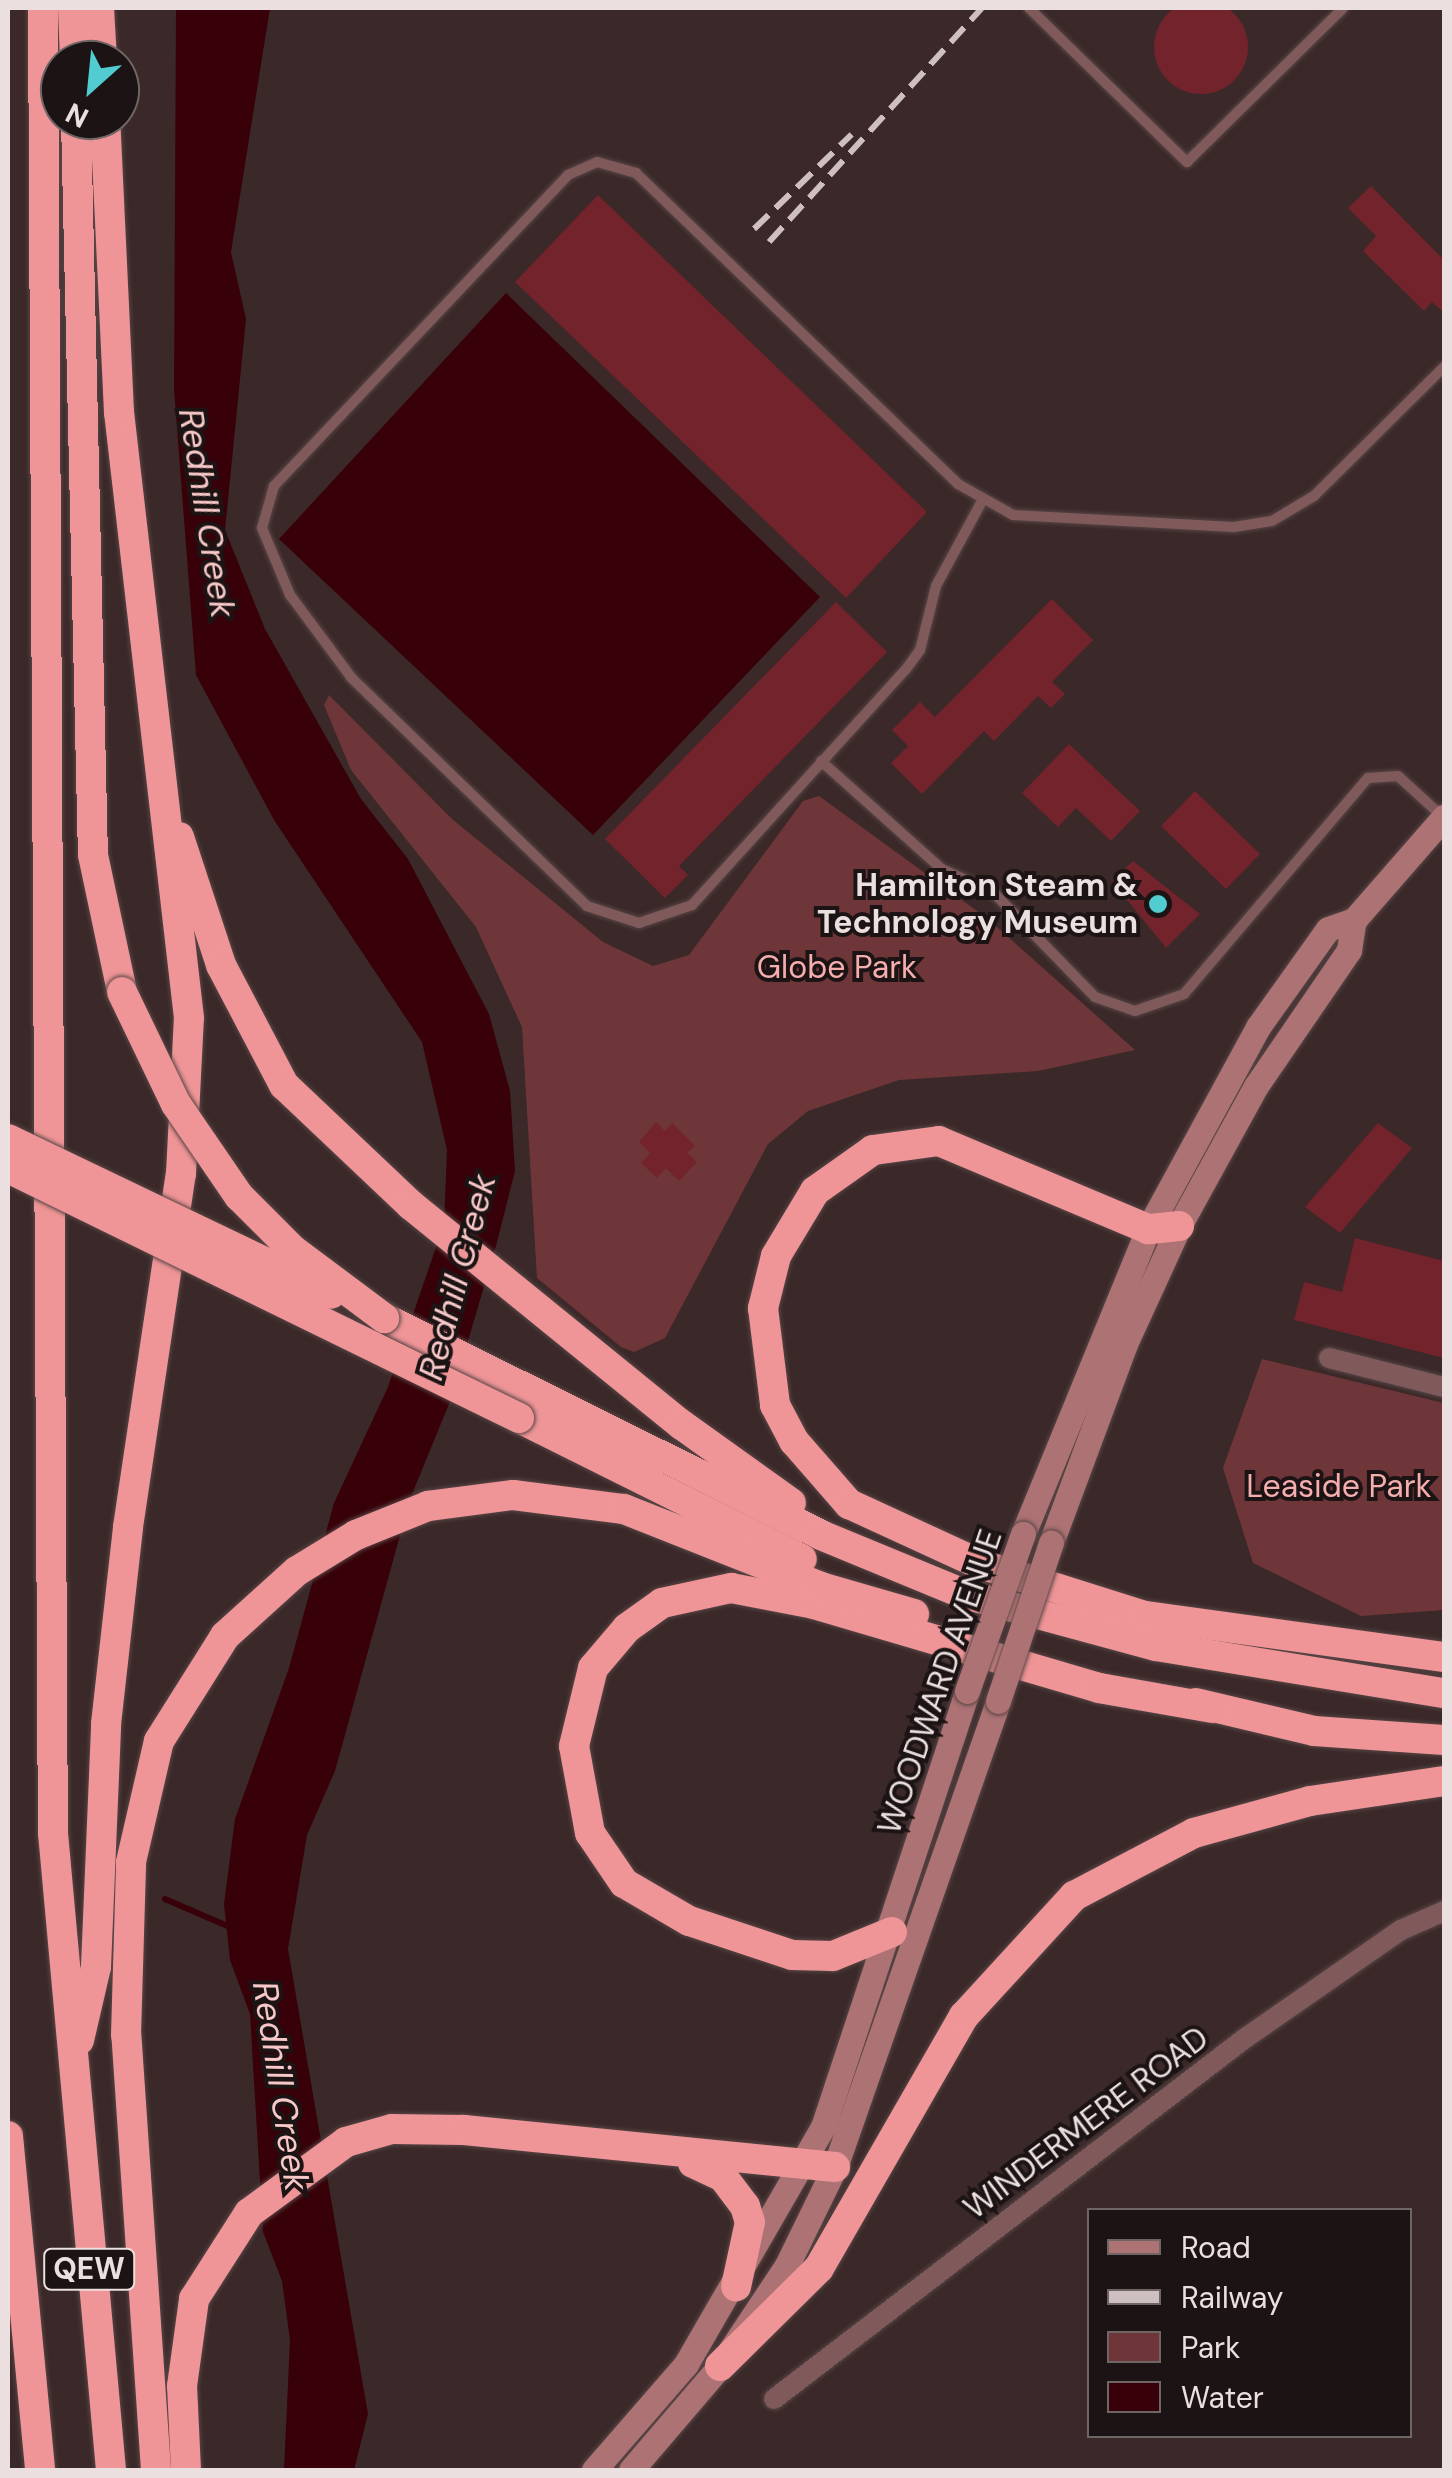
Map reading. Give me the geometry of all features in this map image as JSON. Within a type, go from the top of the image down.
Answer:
[{"type":"highway","name":"QEW","points":[[42,8],[46,1508],[53,1833],[111,2470]]},
{"type":"highway","points":[[73,8],[74,40]]},
{"type":"highway","points":[[100,8],[101,40]]},
{"type":"highway","points":[[76,140],[94,855],[122,992],[176,1104],[240,1196],[293,1250],[384,1318]]},
{"type":"highway","points":[[73,2068],[96,1967],[106,1724],[181,1174],[189,1018],[120,412],[106,140]]},
{"type":"highway","points":[[168,812],[248,1030],[308,1110],[530,1300],[735,1465],[910,1574]]},
{"type":"highway","points":[[8,1139],[910,1574],[1060,1626],[1444,1693]]},
{"type":"highway","points":[[1179,1226],[1148,1229],[939,1141],[891,1143],[852,1161],[804,1206],[766,1286],[766,1369],[794,1441],[849,1504],[977,1563],[1145,1616],[1444,1658]]},
{"type":"highway","points":[[8,1168],[914,1614]]},
{"type":"highway","points":[[156,2470],[127,2054],[131,1862],[159,1740],[183,1693],[257,1603],[356,1536],[428,1506],[513,1494],[624,1508],[820,1587],[914,1614],[997,1646],[1213,1708]]},
{"type":"highway","points":[[892,1932],[834,1956],[792,1955],[688,1920],[624,1882],[590,1832],[574,1746],[577,1709],[594,1668],[627,1628],[662,1603],[732,1588],[814,1604],[1099,1688],[1314,1731],[1444,1740]]},
{"type":"highway","points":[[720,2366],[820,2268],[964,2016],[1024,1942],[1074,1896],[1194,1833],[1310,1801],[1444,1781]]},
{"type":"highway","points":[[186,2470],[186,2339],[194,2299],[216,2258],[278,2186],[346,2142],[392,2129],[820,2166]]},
{"type":"highway","name":"QEW","points":[[8,2136],[40,2470]]},
{"type":"highway","points":[[661,2154],[724,2176],[745,2206],[750,2222],[736,2286]]},
{"type":"main road","name":"WOODWARD AVENUE","points":[[631,2470],[720,2366],[787,2265],[967,1690],[1023,1534],[1148,1229],[1272,1004],[1328,929],[1354,920],[1444,818]]},
{"type":"main road","name":"WOODWARD AVENUE","points":[[594,2470],[686,2364],[820,2166],[998,1701],[1051,1543],[1125,1344],[1179,1226],[1256,1086],[1349,950],[1354,920]]},
{"type":"street","points":[[1329,1358],[1444,1387]]},
{"type":"street","name":"WINDERMERE ROAD","points":[[774,2399],[1244,2039],[1401,1930],[1444,1910]]},
{"type":"lane","points":[[1029,8],[1186,162],[1343,8]]},
{"type":"lane","points":[[982,503],[936,586],[920,650],[683,911],[639,924],[587,906],[322,644],[268,554],[262,519],[270,494],[568,174],[606,161],[636,173],[982,503],[1013,515],[1263,524],[1314,496],[1444,367]]},
{"type":"lane","points":[[821,761],[942,869],[994,893],[1095,997],[1135,1011],[1184,994],[1368,778],[1398,776],[1444,818]]},
{"type":"green space","name":"Globe Park","points":[[329,695],[452,819],[603,942],[653,966],[689,955],[803,801],[819,796],[988,919],[1135,1050],[1038,1071],[899,1080],[808,1111],[768,1144],[665,1338],[634,1352],[621,1347],[537,1278],[522,1027],[476,927],[351,770],[324,705]]},
{"type":"green space","name":"Leaside Park","points":[[1262,1359],[1444,1403],[1444,1610],[1361,1616],[1253,1563],[1223,1468]]},
{"type":"water","name":"Redhill Creek","points":[[176,8],[270,8],[231,252],[246,319],[225,530],[265,629],[361,799],[408,859],[489,1014],[510,1091],[515,1171],[497,1242],[451,1399],[410,1499],[335,1771],[307,1835],[288,1949],[368,2414],[354,2470],[284,2470],[290,2340],[282,2281],[263,2232],[250,2014],[230,1960],[224,1904],[235,1819],[289,1668],[334,1503],[388,1387],[444,1224],[447,1150],[422,1042],[274,820],[196,675],[174,389]]},
{"type":"water","points":[[506,293],[820,597],[593,835],[279,539]]},
{"type":"building","points":[[1201,0],[1219,4],[1234,14],[1244,29],[1248,47],[1244,65],[1234,80],[1219,90],[1201,94],[1183,90],[1168,80],[1158,65],[1154,47],[1158,29],[1168,14],[1183,4]]},
{"type":"building","points":[[1371,186],[1444,260],[1444,313],[1432,302],[1424,311],[1363,251],[1376,236],[1348,208]]},
{"type":"building","points":[[598,195],[927,512],[846,598],[515,282]]},
{"type":"building","points":[[1052,599],[1093,640],[1052,682],[1065,694],[1051,708],[1038,696],[994,741],[984,731],[922,794],[891,763],[908,746],[892,730],[920,702],[935,717]]},
{"type":"building","points":[[836,602],[887,652],[679,866],[688,875],[665,898],[605,839]]},
{"type":"building","points":[[1069,744],[1140,811],[1111,841],[1076,808],[1058,827],[1022,793]]},
{"type":"building","points":[[1195,791],[1260,854],[1226,889],[1161,826]]},
{"type":"building","points":[[1133,861],[1200,914],[1166,948],[1112,881]]},
{"type":"building","points":[[656,1122],[665,1131],[672,1123],[695,1146],[687,1153],[697,1162],[679,1181],[666,1168],[657,1178],[641,1163],[650,1153],[639,1142]]},
{"type":"building","points":[[1378,1123],[1412,1148],[1340,1233],[1305,1207]]},
{"type":"building","points":[[1355,1238],[1444,1261],[1444,1358],[1294,1320],[1304,1282],[1342,1292]]},
{"type":"waterway","points":[[165,1899],[227,1926]]},
{"type":"railway","points":[[769,242],[982,8]]},
{"type":"railway","points":[[754,229],[852,134]]},
{"type":"place","name":"Hamilton Steam & Technology Museum","points":[[1158,904]]}]
